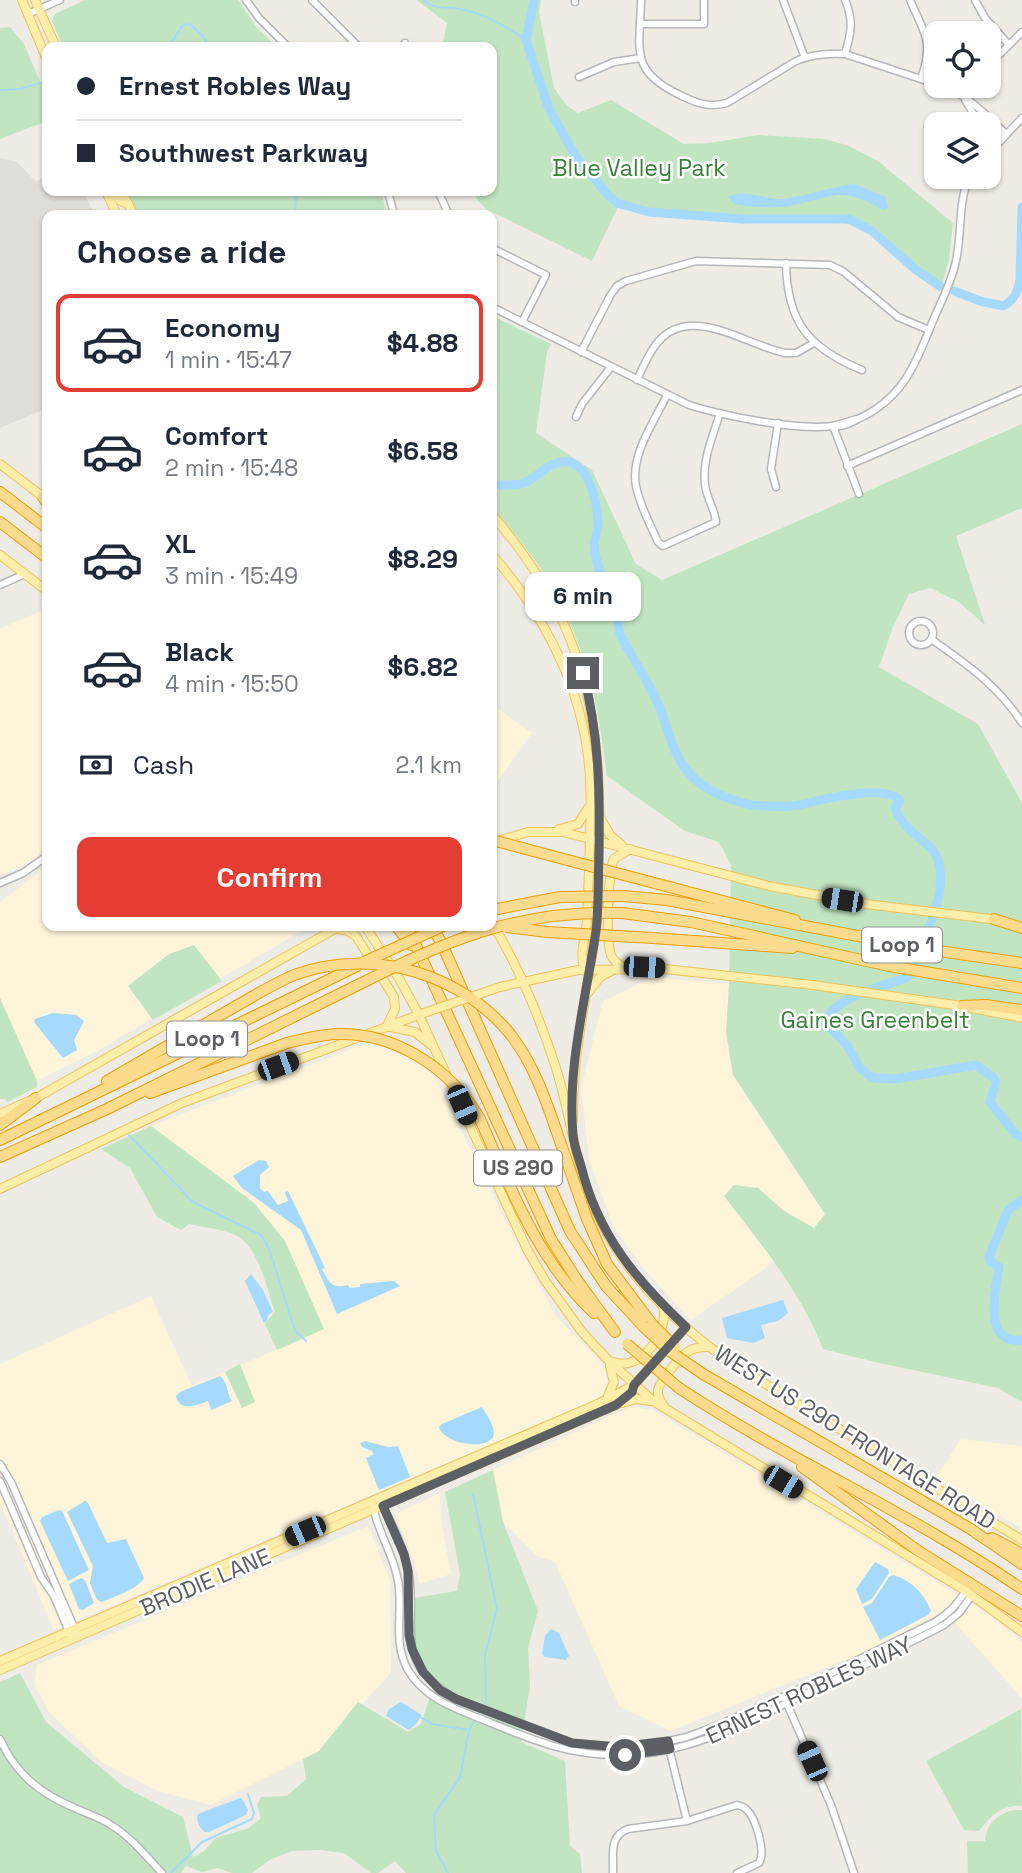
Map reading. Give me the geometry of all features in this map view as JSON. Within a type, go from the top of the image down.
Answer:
[{"type":"highway","points":[[0,492],[42,523]]},
{"type":"highway","points":[[0,522],[42,554]]},
{"type":"highway","points":[[0,528],[42,560]]},
{"type":"highway","points":[[497,842],[783,916],[822,930]]},
{"type":"highway","name":"Loop 1","points":[[497,909],[560,897],[623,896],[667,900],[833,932],[1022,963]]},
{"type":"highway","name":"Loop 1","points":[[497,927],[561,914],[622,912],[691,922],[830,954],[1022,988]]},
{"type":"highway","points":[[994,919],[1022,929]]},
{"type":"highway","points":[[497,924],[547,932],[814,949]]},
{"type":"highway","points":[[400,931],[422,961]]},
{"type":"highway","name":"US 290","points":[[409,931],[551,1239],[615,1332],[679,1388],[986,1564],[1022,1589]]},
{"type":"highway","name":"Loop 1","points":[[0,1140],[432,931]]},
{"type":"highway","name":"US 290","points":[[434,931],[552,1197],[570,1231],[606,1286],[648,1325],[671,1352],[703,1374],[969,1528],[1022,1564]]},
{"type":"highway","points":[[438,931],[440,942]]},
{"type":"highway","name":"Loop 1","points":[[0,1157],[107,1109],[438,946],[481,931]]},
{"type":"highway","points":[[56,1113],[83,1094],[276,983],[342,964],[380,964],[412,970],[447,985],[479,1005],[497,1020],[526,1057],[553,1121],[590,1227],[607,1264],[648,1325]]},
{"type":"highway","points":[[962,1006],[986,1005],[1022,1010]]},
{"type":"highway","points":[[107,1109],[288,1043],[337,1034],[364,1037],[397,1046],[431,1063],[468,1099],[536,1239],[563,1278],[615,1332]]},
{"type":"highway","points":[[0,1125],[36,1098]]},
{"type":"highway","points":[[771,1443],[917,1550],[1022,1616]]},
{"type":"highway","points":[[969,1528],[1022,1554]]},
{"type":"main road","points":[[22,0],[42,48]]},
{"type":"main road","points":[[35,0],[54,42]]},
{"type":"main road","points":[[117,196],[128,204]]},
{"type":"main road","points":[[124,196],[131,210]]},
{"type":"main road","points":[[0,464],[42,497]]},
{"type":"main road","points":[[497,521],[535,569],[555,604],[583,673],[594,725],[600,781],[600,815],[595,839]]},
{"type":"main road","points":[[0,555],[42,587]]},
{"type":"main road","points":[[497,561],[540,621],[569,683],[586,739],[590,771],[589,805],[595,839],[597,915],[585,967],[585,996],[575,1069],[573,1138]]},
{"type":"main road","points":[[497,840],[578,824],[589,805]]},
{"type":"main road","points":[[600,815],[610,835],[630,849]]},
{"type":"main road","points":[[550,831],[595,839],[750,882],[866,904],[1022,922]]},
{"type":"main road","points":[[620,968],[612,957],[608,943],[609,878],[614,859],[630,849]]},
{"type":"main road","points":[[0,1114],[36,1098],[328,931]]},
{"type":"main road","points":[[347,931],[356,936],[394,997],[396,1009],[387,1026]]},
{"type":"main road","points":[[368,931],[422,1014],[521,1235],[544,1279],[565,1311],[608,1360],[653,1401],[969,1593],[1022,1632]]},
{"type":"main road","name":"WEST US 290 FRONTAGE ROAD","points":[[496,931],[523,981],[555,1066],[586,1187],[605,1230],[627,1266],[662,1304],[708,1347],[1022,1540]]},
{"type":"main road","points":[[500,986],[510,977],[515,964]]},
{"type":"main road","points":[[0,1188],[172,1107],[500,986],[585,967],[693,971],[813,985],[962,1006],[1022,1018]]},
{"type":"main road","points":[[585,996],[600,976],[620,968]]},
{"type":"main road","points":[[387,1026],[415,1032],[436,1049]]},
{"type":"main road","points":[[608,1360],[622,1366],[641,1358],[663,1329],[666,1321],[662,1304]]},
{"type":"main road","name":"BRODIE LANE","points":[[0,1670],[74,1634],[377,1504],[600,1403],[634,1385],[686,1327]]},
{"type":"main road","points":[[667,1410],[659,1399],[658,1390],[661,1383],[685,1353],[708,1347]]},
{"type":"main road","points":[[600,1403],[614,1388],[613,1372],[608,1360]]},
{"type":"main road","name":"BRODIE LANE","points":[[0,1661],[198,1586],[203,1579],[258,1550],[475,1466],[616,1405],[632,1392],[634,1385]]},
{"type":"main road","points":[[616,1405],[637,1399],[653,1401]]},
{"type":"main road","points":[[475,1466],[504,1448],[505,1444]]},
{"type":"street","points":[[27,14],[60,0]]},
{"type":"street","points":[[246,0],[259,18],[283,42]]},
{"type":"street","points":[[312,0],[354,42]]},
{"type":"street","points":[[640,0],[641,58],[645,70],[656,83],[699,104],[717,106],[805,58],[830,54],[845,54],[924,80]]},
{"type":"street","points":[[640,24],[704,24],[704,0]]},
{"type":"street","points":[[783,0],[805,58]]},
{"type":"street","points":[[845,0],[852,26],[845,54]]},
{"type":"street","points":[[910,0],[929,45],[921,79]]},
{"type":"street","points":[[975,0],[985,18],[1009,45]]},
{"type":"street","points":[[1001,53],[1022,32]]},
{"type":"street","points":[[579,77],[614,62],[641,58]]},
{"type":"street","points":[[965,98],[1006,134]]},
{"type":"street","points":[[1001,139],[1022,118]]},
{"type":"street","points":[[497,310],[689,405],[809,428],[833,426],[857,419],[879,408],[911,373],[956,261],[965,189]]},
{"type":"street","points":[[497,250],[546,275],[522,323]]},
{"type":"street","points":[[581,352],[617,286],[696,261],[824,264],[836,267],[898,317],[929,330]]},
{"type":"street","points":[[786,263],[787,290],[799,325],[814,343],[835,358],[862,370]]},
{"type":"street","points":[[637,380],[660,339],[687,326],[708,327],[785,353],[796,353],[814,343]]},
{"type":"street","points":[[576,416],[611,367]]},
{"type":"street","points":[[847,467],[1022,390]]},
{"type":"street","points":[[667,395],[640,450],[635,477],[639,498],[658,542],[663,546],[716,522],[706,494],[704,474],[720,413]]},
{"type":"street","points":[[776,487],[771,469],[778,423]]},
{"type":"street","points":[[833,426],[859,494]]},
{"type":"street","points":[[0,585],[25,574]]},
{"type":"street","points":[[931,639],[977,672],[1008,702],[1022,723]]},
{"type":"street","points":[[0,883],[23,873],[42,860]]},
{"type":"street","points":[[0,1464],[11,1482],[74,1634]]},
{"type":"street","points":[[0,1481],[41,1577],[74,1634]]},
{"type":"street","name":"ERNEST ROBLES WAY","points":[[377,1504],[404,1554],[408,1571],[409,1635],[417,1663],[440,1690],[474,1707],[572,1743],[618,1747],[700,1741],[944,1625],[959,1613],[969,1593]]},
{"type":"street","name":"ERNEST ROBLES WAY","points":[[377,1504],[397,1574],[398,1640],[407,1668],[419,1686],[435,1699],[544,1745],[582,1753],[625,1755],[669,1745]]},
{"type":"street","points":[[785,1699],[831,1805],[854,1873]]},
{"type":"street","points":[[0,1739],[14,1764],[29,1782],[55,1800],[113,1825],[141,1849],[162,1873]]},
{"type":"street","points":[[669,1745],[687,1821]]},
{"type":"street","points":[[614,1873],[614,1841],[619,1832],[687,1821],[733,1805],[747,1810],[762,1847],[763,1858],[757,1864],[737,1873]]},
{"type":"shaded area","points":[[0,158],[17,162],[36,182],[42,178],[42,196],[86,196],[92,210],[42,210],[42,410],[0,428]]},
{"type":"shaded area","points":[[42,610],[42,854],[29,863],[0,876],[0,629]]},
{"type":"shaded area","points":[[497,708],[532,733],[497,782]]},
{"type":"shaded area","points":[[42,870],[42,931],[301,931],[99,1050],[37,1081],[0,998],[0,902]]},
{"type":"shaded area","points":[[654,977],[729,984],[726,1032],[733,1075],[825,1214],[814,1228],[784,1211],[758,1188],[724,1196],[773,1260],[766,1268],[691,1320],[641,1266],[613,1226],[589,1159],[581,1088],[603,1001]]},
{"type":"shaded area","points":[[372,1045],[409,1057],[435,1077],[518,1246],[556,1316],[601,1363],[606,1374],[607,1389],[601,1396],[581,1406],[54,1630],[0,1502],[0,1364],[151,1296],[192,1386],[324,1329],[285,1241],[254,1203],[151,1126],[359,1046]]},
{"type":"shaded area","points":[[630,1407],[653,1410],[991,1616],[1022,1642],[1022,1698],[944,1611],[862,1653],[671,1731],[619,1706],[555,1562],[537,1556],[503,1522],[493,1470]]},
{"type":"shaded area","points":[[961,1439],[1022,1446],[1022,1529],[936,1478]]},
{"type":"shaded area","points":[[440,1493],[442,1525],[451,1574],[420,1584],[395,1514]]},
{"type":"shaded area","points":[[368,1526],[390,1580],[391,1673],[319,1751],[211,1805],[158,1791],[101,1762],[49,1712],[34,1684],[37,1665]]},
{"type":"green space","points":[[85,0],[238,0],[257,28],[272,42],[61,42],[52,21],[55,14]]},
{"type":"green space","name":"Blue Valley Park","points":[[417,0],[541,0],[539,12],[554,88],[566,105],[578,113],[611,100],[684,144],[710,143],[758,135],[825,139],[849,146],[878,161],[953,223],[949,260],[940,291],[870,234],[844,223],[727,221],[658,216],[618,207],[592,261],[497,214],[497,210],[486,209],[476,196],[497,196],[497,42],[443,42],[447,23]]},
{"type":"green space","points":[[10,27],[24,44],[42,86],[42,123],[0,139],[0,28]]},
{"type":"green space","points":[[130,196],[382,196],[386,210],[136,210]]},
{"type":"green space","name":"Gaines Greenbelt","points":[[497,318],[551,344],[547,352],[536,433],[592,470],[636,564],[662,580],[1022,424],[1022,508],[956,536],[985,625],[959,602],[930,588],[909,594],[893,627],[879,667],[978,724],[1022,803],[1022,1402],[998,1388],[823,1349],[792,1288],[724,1196],[734,1185],[758,1188],[784,1211],[814,1228],[825,1214],[733,1075],[726,1032],[731,865],[719,842],[685,831],[607,776],[595,701],[570,622],[543,574],[511,529],[497,514]]},
{"type":"green space","points":[[194,945],[222,981],[153,1020],[128,986],[169,954]]},
{"type":"green space","points":[[0,998],[37,1081],[37,1087],[7,1102],[0,1099]]},
{"type":"green space","points":[[151,1126],[254,1203],[285,1241],[324,1329],[277,1350],[265,1324],[275,1312],[263,1274],[243,1240],[224,1231],[189,1224],[181,1230],[157,1217],[130,1168],[101,1149]]},
{"type":"green space","points":[[240,1364],[255,1402],[242,1408],[225,1372]]},
{"type":"green space","points":[[493,1470],[503,1522],[538,1611],[528,1648],[530,1686],[521,1742],[565,1761],[570,1846],[580,1854],[582,1873],[406,1873],[395,1861],[378,1873],[371,1873],[344,1853],[320,1850],[293,1851],[271,1859],[252,1873],[232,1873],[217,1868],[202,1872],[186,1866],[181,1873],[0,1873],[0,1682],[20,1673],[46,1722],[124,1787],[183,1817],[193,1857],[204,1851],[216,1838],[249,1828],[261,1818],[257,1805],[261,1797],[287,1796],[306,1779],[303,1759],[319,1751],[358,1702],[408,1732],[421,1724],[435,1682],[427,1673],[418,1653],[414,1632],[414,1598],[457,1591],[460,1574],[445,1492]]},
{"type":"green space","points":[[1021,1709],[1022,1806],[1009,1807],[998,1812],[979,1831],[964,1830],[926,1761]]},
{"type":"green space","points":[[1014,1810],[1022,1810],[1022,1873],[968,1873],[967,1841],[985,1841],[994,1820]]},
{"type":"water","points":[[854,184],[886,197],[888,208],[883,210],[846,195],[775,207],[734,204],[728,197],[748,194],[783,199]]},
{"type":"water","points":[[53,1013],[76,1015],[84,1021],[74,1040],[77,1050],[63,1058],[34,1022],[35,1019]]},
{"type":"water","points":[[259,1160],[266,1161],[269,1167],[260,1175],[260,1188],[264,1192],[268,1191],[278,1205],[288,1201],[285,1192],[288,1191],[325,1268],[322,1269],[332,1284],[348,1285],[350,1288],[360,1287],[360,1284],[394,1281],[400,1286],[337,1314],[301,1230],[242,1188],[233,1176]]},
{"type":"water","points":[[251,1274],[263,1290],[273,1312],[264,1323],[245,1281]]},
{"type":"water","points":[[783,1300],[788,1313],[778,1321],[761,1325],[765,1338],[753,1343],[727,1338],[722,1318]]},
{"type":"water","points":[[220,1376],[232,1401],[211,1410],[208,1401],[185,1406],[178,1401],[176,1396],[180,1392]]},
{"type":"water","points":[[482,1407],[494,1433],[492,1439],[486,1443],[458,1442],[443,1433],[439,1427],[442,1424]]},
{"type":"water","points":[[365,1441],[388,1447],[398,1446],[410,1477],[379,1490],[366,1458],[374,1454],[360,1443]]},
{"type":"water","points":[[85,1501],[107,1543],[126,1539],[144,1578],[131,1589],[102,1602],[97,1600],[90,1583],[93,1566],[67,1512]]},
{"type":"water","points":[[62,1511],[89,1570],[68,1581],[40,1521],[42,1517]]},
{"type":"water","points":[[875,1562],[888,1569],[889,1573],[872,1599],[862,1604],[856,1589]]},
{"type":"water","points":[[893,1575],[916,1588],[931,1611],[880,1640],[863,1607],[872,1603]]},
{"type":"water","points":[[81,1578],[85,1580],[94,1603],[83,1610],[79,1609],[69,1584]]},
{"type":"water","points":[[551,1629],[559,1633],[569,1656],[566,1660],[545,1657],[542,1654],[545,1636]]},
{"type":"water","points":[[401,1702],[422,1715],[409,1730],[386,1716],[389,1709]]},
{"type":"water","points":[[240,1798],[248,1810],[246,1815],[209,1832],[201,1829],[198,1814]]},
{"type":"waterway","points":[[423,0],[438,7],[460,9],[486,17],[526,40]]},
{"type":"waterway","points":[[534,0],[526,40],[549,109],[576,157],[617,203],[649,212],[742,219],[849,219],[872,231],[916,270],[940,286]]},
{"type":"waterway","points":[[172,42],[182,26],[190,24],[206,42]]},
{"type":"waterway","points":[[0,90],[20,89],[42,82]]},
{"type":"waterway","points":[[295,210],[296,196]]},
{"type":"waterway","points":[[954,291],[1003,306],[1013,299],[1020,280],[1022,207]]},
{"type":"waterway","points":[[497,485],[524,483],[560,462],[567,462],[582,470],[591,487],[596,507],[596,557],[620,635],[654,695],[675,752],[697,781],[729,799],[757,806],[794,806],[839,796],[869,793],[882,793],[900,801],[895,808],[901,820],[931,848],[938,861],[941,876],[939,894],[928,931],[908,977],[850,999],[839,1005],[824,1022],[847,1045],[859,1067],[872,1078],[896,1079],[976,1065],[996,1082],[990,1102],[1016,1135],[1022,1137]]},
{"type":"waterway","points":[[129,1135],[193,1202],[261,1235],[270,1251],[293,1325],[306,1341]]},
{"type":"waterway","points":[[1022,1200],[1008,1210],[989,1257],[990,1261],[999,1267],[994,1302],[996,1325],[1001,1334],[1009,1339],[1022,1340]]},
{"type":"waterway","points":[[473,1494],[497,1609],[485,1655],[486,1702],[483,1706]]},
{"type":"waterway","points":[[420,1717],[432,1724],[469,1730]]},
{"type":"waterway","points":[[448,1873],[436,1851],[434,1815],[460,1777],[469,1730],[475,1720]]},
{"type":"waterway","points":[[171,1873],[202,1842],[252,1819],[254,1813],[248,1794]]},
{"type":"route","points":[[583,673],[598,752],[599,840],[597,915],[575,1069],[573,1138],[586,1187],[605,1230],[627,1266],[686,1327],[634,1385],[632,1392],[616,1405],[383,1506],[404,1554],[408,1571],[409,1635],[412,1649],[417,1663],[430,1680],[440,1690],[456,1699],[572,1743],[618,1747],[668,1741],[670,1749],[625,1755]]}]
